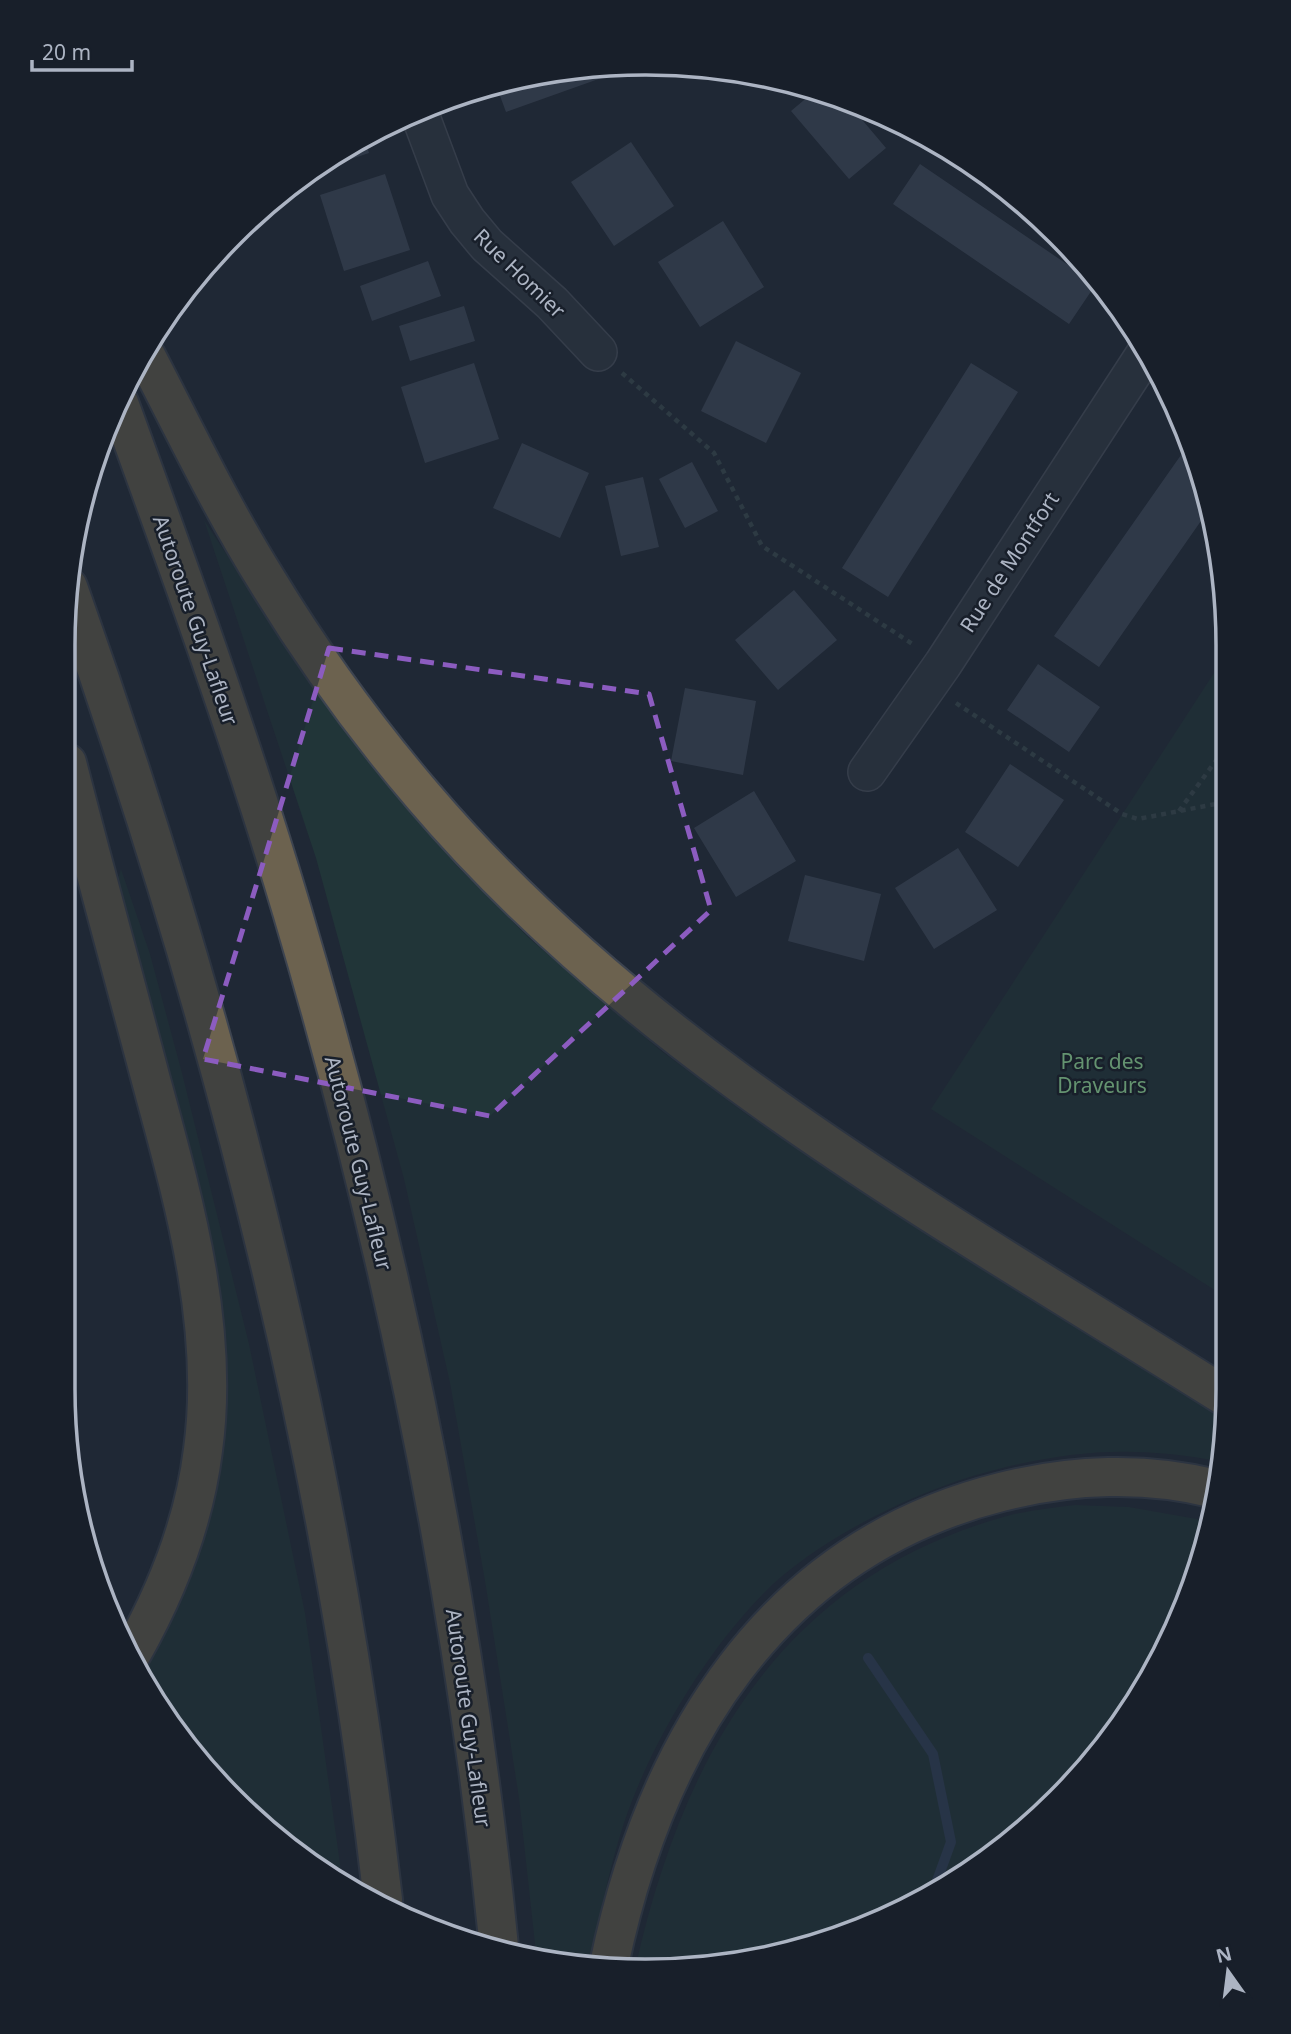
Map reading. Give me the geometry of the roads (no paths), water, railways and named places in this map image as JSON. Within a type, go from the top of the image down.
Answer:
[{"type":"highway","points":[[150,364],[248,549],[310,646],[422,796],[544,923],[679,1041],[775,1110],[1216,1391]]},
{"type":"highway","name":"Autoroute Guy-Lafleur","points":[[124,416],[218,679],[274,852],[311,975],[370,1205],[406,1357],[442,1543],[480,1784],[498,1939]]},
{"type":"highway","points":[[76,610],[122,741],[178,917],[259,1212],[302,1404],[334,1569],[382,1894]]},
{"type":"highway","points":[[75,793],[175,1170],[194,1261],[205,1338],[206,1413],[197,1487],[176,1563],[136,1645]]},
{"type":"highway","points":[[611,1958],[635,1864],[661,1797],[695,1726],[712,1696],[757,1637],[810,1587],[839,1565],[903,1527],[958,1504],[1017,1488],[1111,1477],[1170,1479],[1207,1487]]},
{"type":"street","name":"Rue Homier","points":[[422,121],[450,195],[467,221],[486,245],[552,303],[598,352]]},
{"type":"street","name":"Rue de Montfort","points":[[867,772],[936,674],[1140,362]]},
{"type":"waterway","points":[[868,1658],[933,1754],[951,1842],[938,1878]]},
{"type":"park label","name":"Parc des Draveurs","points":[[1102,1073]]}]
